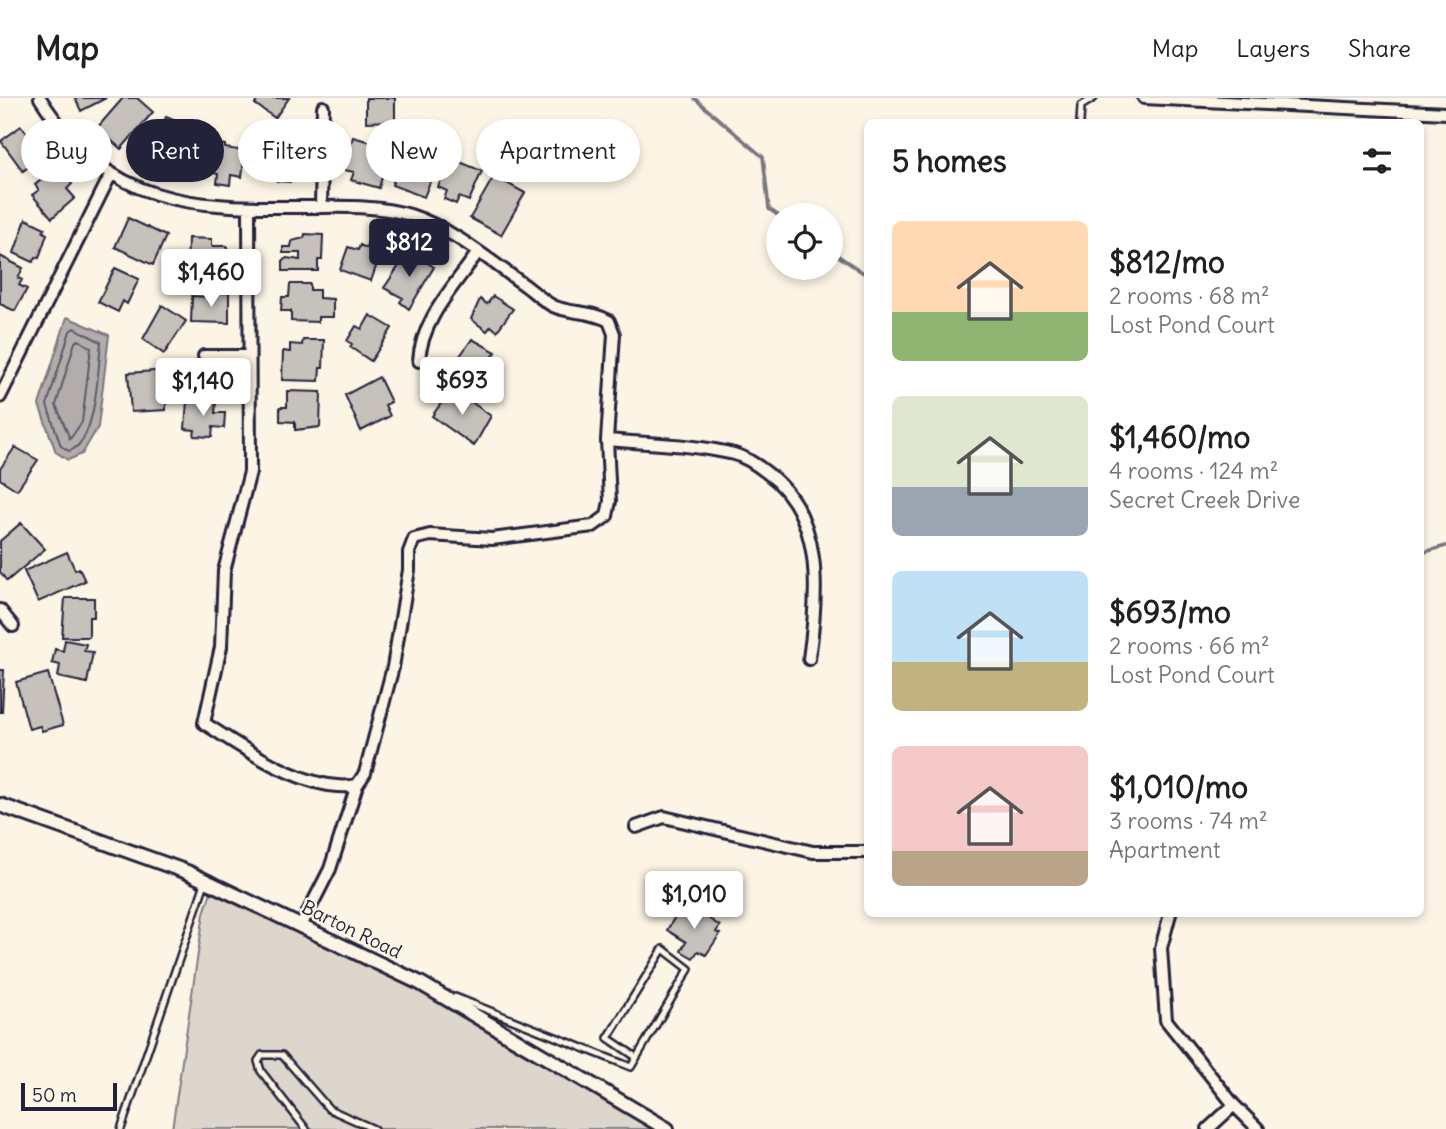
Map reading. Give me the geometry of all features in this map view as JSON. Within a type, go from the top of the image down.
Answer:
[{"type":"street","points":[[40,98],[55,119]]},
{"type":"street","points":[[1144,98],[1446,113]]},
{"type":"street","points":[[321,207],[323,107]]},
{"type":"street","points":[[1365,119],[1366,109]]},
{"type":"street","points":[[112,174],[167,199],[204,206],[369,207],[411,215],[478,252],[555,307],[594,313],[609,321],[614,334],[607,440],[610,501],[607,516],[593,526],[492,539],[430,536],[414,539],[409,552],[409,570],[393,667],[365,773],[357,785],[330,869],[301,926]]},
{"type":"street","points":[[0,397],[107,182]]},
{"type":"street","points":[[249,207],[250,472],[223,570],[221,647],[204,723],[253,755],[326,786],[340,789],[357,785]]},
{"type":"street","points":[[419,361],[422,336],[478,252]]},
{"type":"street","points":[[204,356],[248,356]]},
{"type":"street","points":[[607,440],[737,455],[779,481],[796,502],[812,547],[815,614],[809,659]]},
{"type":"street","points":[[0,610],[13,626]]},
{"type":"street","name":"Barton Road","points":[[0,805],[206,880],[420,983],[667,1129]]},
{"type":"street","points":[[636,827],[664,817],[813,852],[864,852]]},
{"type":"street","points":[[1169,917],[1161,948],[1166,1020],[1234,1105],[1258,1129]]},
{"type":"street","points":[[1208,1129],[1234,1105]]},
{"type":"lane","points":[[1080,119],[1081,106],[1094,98]]},
{"type":"lane","points":[[121,1129],[206,880]]},
{"type":"lane","points":[[420,983],[631,1067],[689,969],[663,949],[608,1038],[636,1058]]},
{"type":"lane","points":[[306,1129],[261,1071],[258,1061],[262,1055],[282,1055],[329,1109],[374,1129]]},
{"type":"shaded area","points":[[212,889],[416,987],[660,1129],[172,1129],[204,913]]},
{"type":"water","points":[[67,317],[109,335],[98,427],[82,454],[68,460],[56,452],[39,405]]},
{"type":"building","points":[[75,98],[106,98],[81,111]]},
{"type":"building","points":[[123,98],[137,98],[153,112],[147,119],[126,119],[126,143],[121,149],[112,141],[112,119],[105,119]]},
{"type":"building","points":[[259,98],[289,98],[275,118],[255,104]]},
{"type":"building","points":[[366,98],[395,98],[395,119],[366,119]]},
{"type":"building","points":[[21,126],[21,168],[1,141]]},
{"type":"building","points":[[353,137],[366,141],[366,182],[381,182],[379,188],[352,180]]},
{"type":"building","points":[[224,145],[225,148],[238,150],[238,176],[231,175],[230,185],[217,183],[224,182]]},
{"type":"building","points":[[462,163],[476,169],[477,182],[469,201],[459,197],[456,204],[444,199],[447,191],[438,187],[440,182],[462,182]]},
{"type":"building","points":[[39,182],[70,182],[72,184],[67,189],[75,198],[52,218],[32,195],[39,190],[35,185]]},
{"type":"building","points":[[393,182],[430,182],[424,197],[392,185]]},
{"type":"building","points":[[491,182],[505,182],[525,193],[501,235],[470,218]]},
{"type":"building","points":[[128,218],[166,236],[153,265],[115,247]]},
{"type":"building","points":[[26,219],[45,228],[43,232],[47,234],[39,258],[36,257],[33,262],[14,253]]},
{"type":"building","points":[[305,234],[323,235],[322,260],[318,260],[318,271],[283,271],[283,260],[300,260],[300,253],[283,253],[283,247],[291,247],[292,241],[304,238]]},
{"type":"building","points":[[188,238],[212,239],[212,246],[227,246],[226,258],[220,258],[220,276],[187,275]]},
{"type":"building","points":[[368,241],[378,245],[373,259],[378,261],[371,281],[340,270],[348,247],[358,250],[360,245],[366,248]]},
{"type":"building","points":[[409,251],[434,267],[409,309],[400,302],[403,298],[384,288]]},
{"type":"building","points":[[0,256],[23,268],[18,278],[22,280],[19,285],[27,289],[15,311],[0,304]]},
{"type":"building","points":[[115,268],[139,279],[127,304],[123,301],[118,312],[98,302]]},
{"type":"building","points":[[290,284],[310,284],[310,290],[319,290],[319,298],[333,299],[333,317],[318,317],[318,322],[291,321],[291,311],[281,311],[282,297],[289,297]]},
{"type":"building","points":[[210,293],[229,293],[229,323],[191,322],[192,296],[209,297]]},
{"type":"building","points":[[493,296],[513,309],[497,331],[491,326],[487,331],[471,319],[480,299],[487,304]]},
{"type":"building","points":[[162,305],[186,321],[164,354],[143,339]]},
{"type":"building","points":[[370,315],[392,328],[371,361],[350,347],[352,344],[347,341],[356,326],[362,329]]},
{"type":"building","points":[[472,339],[496,352],[474,383],[452,367]]},
{"type":"building","points":[[303,340],[324,340],[323,368],[320,368],[319,381],[282,380],[283,351],[290,352],[290,344],[302,345]]},
{"type":"building","points":[[167,370],[166,410],[131,412],[128,373]]},
{"type":"building","points":[[379,377],[391,402],[385,405],[390,416],[361,431],[345,395]]},
{"type":"building","points":[[452,388],[491,416],[474,446],[432,416]]},
{"type":"building","points":[[287,391],[321,392],[320,427],[295,430],[295,422],[280,421],[280,407],[287,407]]},
{"type":"building","points":[[187,400],[216,402],[215,413],[225,413],[224,428],[213,427],[212,437],[194,436],[195,430],[185,429]]},
{"type":"building","points":[[15,447],[38,460],[17,490],[0,479],[0,469]]},
{"type":"building","points":[[21,523],[45,549],[7,581],[0,572],[0,541]]},
{"type":"building","points":[[67,552],[75,570],[79,568],[85,581],[38,602],[24,571]]},
{"type":"building","points":[[65,598],[94,598],[94,617],[89,617],[89,637],[62,637]]},
{"type":"building","points":[[65,640],[86,644],[84,651],[93,652],[87,683],[58,677],[60,665],[52,663],[55,649],[63,651]]},
{"type":"building","points":[[0,670],[4,670],[2,712],[0,712]]},
{"type":"building","points":[[48,673],[63,725],[42,731],[40,726],[29,729],[16,682]]},
{"type":"building","points":[[684,902],[720,926],[716,932],[720,934],[706,955],[698,951],[693,958],[681,951],[686,942],[667,930]]},
{"type":"waterway","points":[[694,98],[763,157],[768,203]]},
{"type":"waterway","points":[[843,259],[864,273]]},
{"type":"waterway","points":[[1424,552],[1446,546]]}]
